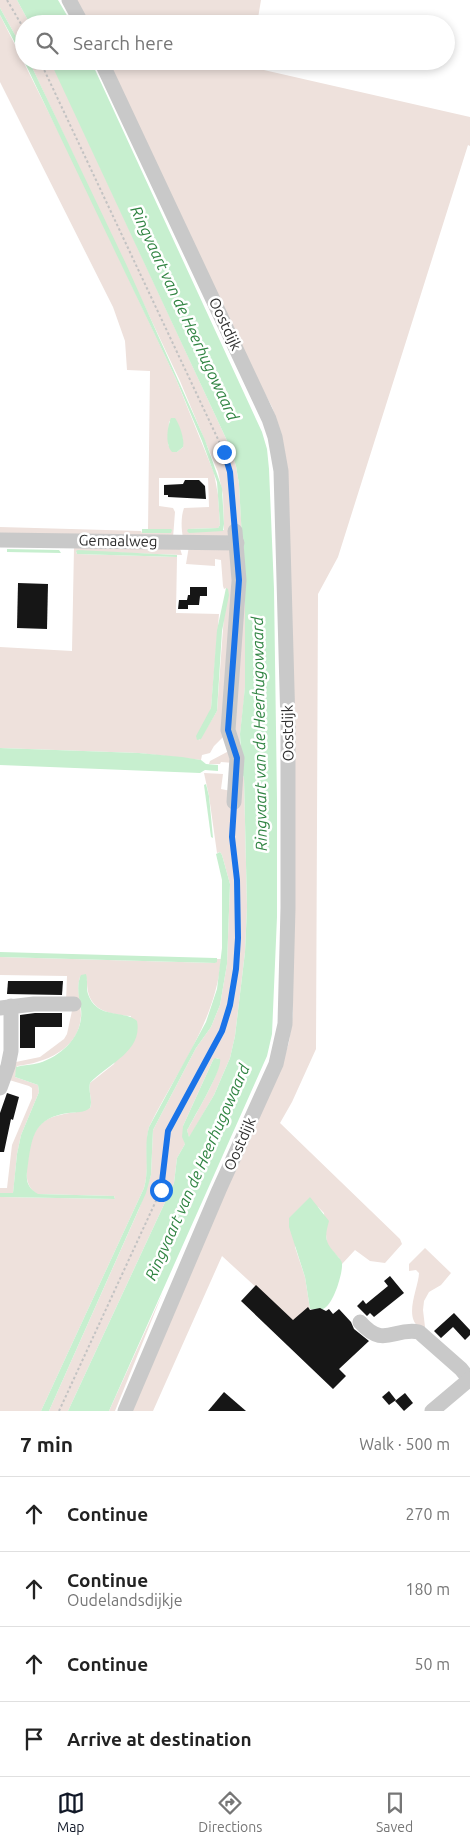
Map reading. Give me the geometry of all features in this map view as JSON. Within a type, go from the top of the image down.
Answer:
[{"type":"street","points":[[69,0],[77,15]]},
{"type":"street","name":"Oostdijk","points":[[105,70],[269,419],[275,437],[281,471],[288,724],[288,908],[285,1013],[280,1051],[124,1411]]},
{"type":"street","points":[[234,802],[235,750],[228,730],[239,580],[236,537]]},
{"type":"street","name":"Gemaalweg","points":[[0,540],[236,537]]},
{"type":"street","points":[[0,1088],[12,1052],[5,1007],[74,1004]]},
{"type":"street","points":[[360,1322],[367,1330],[376,1335],[385,1336],[419,1332],[470,1379],[432,1411]]},
{"type":"path","points":[[8,0],[16,15]]},
{"type":"path","points":[[44,70],[224,452],[230,472],[236,537]]},
{"type":"path","points":[[59,1411],[161,1190],[168,1131],[227,1019],[233,988],[238,938],[237,880],[232,837],[234,802]]},
{"type":"shaded area","points":[[0,0],[17,0],[25,15],[15,15],[15,35],[0,8]]},
{"type":"shaded area","points":[[75,0],[261,0],[258,15],[82,15]]},
{"type":"shaded area","points":[[0,15],[15,45],[15,70],[28,70],[70,155],[176,379],[214,473],[220,525],[218,528],[188,529],[224,530],[223,495],[218,472],[180,381],[33,70],[55,70],[230,447],[239,484],[244,586],[245,687],[240,744],[233,740],[240,621],[229,538],[183,537],[182,530],[184,508],[209,507],[208,478],[159,478],[159,506],[173,508],[175,512],[173,538],[0,537],[0,527],[171,533],[171,529],[148,529],[150,371],[127,370],[125,341],[113,307],[0,82]],"holes":[[[169,421],[180,432],[183,447],[177,452],[168,445]]]},
{"type":"shaded area","points":[[111,70],[264,70],[470,117],[470,146],[468,145],[338,557],[318,594],[316,1049],[292,1102],[280,1123],[400,1239],[402,1244],[385,1263],[370,1261],[355,1250],[342,1264],[327,1245],[324,1213],[318,1207],[295,1247],[305,1277],[310,1309],[296,1324],[222,1256],[153,1411],[130,1411],[285,1055],[293,1013],[293,795],[277,421]]},
{"type":"shaded area","points":[[179,545],[182,555],[76,551],[77,554],[177,557],[176,613],[219,614],[211,708],[199,741],[217,711],[226,588],[224,589],[223,586],[221,560],[215,559],[215,566],[186,564],[189,546],[228,548],[233,554],[225,735],[210,753],[202,755],[201,760],[139,753],[0,748],[0,647],[72,651],[74,547]]},
{"type":"shaded area","points":[[227,752],[232,752],[234,763],[221,762],[220,764],[209,764],[210,761]]},
{"type":"shaded area","points":[[204,773],[223,774],[221,789],[231,791],[242,773],[244,778],[247,907],[245,952],[235,1036],[230,1058],[214,1095],[189,1138],[187,1130],[217,1072],[219,1059],[213,1060],[183,1126],[185,1144],[177,1158],[174,1183],[68,1411],[49,1411],[139,1209],[151,1175],[153,1130],[196,1048],[211,1027],[220,1005],[227,964],[230,884],[222,855],[220,852],[217,853]]},
{"type":"shaded area","points":[[0,957],[215,963],[217,959],[221,959],[218,982],[203,1025],[149,1127],[147,1173],[144,1188],[41,1411],[0,1411],[0,1197],[115,1199],[114,1196],[37,1194],[31,1189],[28,1182],[27,1167],[31,1142],[34,1134],[43,1122],[64,1114],[90,1108],[90,1083],[114,1064],[131,1016],[113,1014],[99,1008],[90,997],[87,979],[80,977],[81,1015],[75,1037],[68,1045],[49,1058],[17,1066],[15,1077],[38,1085],[39,1092],[21,1135],[13,1194],[0,1193],[0,1188],[7,1188],[12,1145],[32,1098],[32,1088],[6,1079],[11,1063],[40,1057],[64,1039],[67,1034],[73,1006],[66,1002],[67,976],[0,975]]},
{"type":"shaded area","points":[[425,1248],[451,1273],[441,1285],[429,1292],[424,1301],[425,1327],[423,1329],[413,1319],[412,1311],[419,1273],[416,1270],[409,1271],[409,1264]]},
{"type":"shaded area","points":[[163,1292],[115,1411],[109,1411]]},
{"type":"water","points":[[17,0],[58,0],[67,15],[25,15]]},
{"type":"water","points":[[0,8],[15,35],[15,43],[0,15]]},
{"type":"water","points":[[28,70],[33,70],[127,266],[205,440],[222,488],[223,531],[189,533],[187,531],[188,529],[218,528],[220,525],[217,482],[176,379]]},
{"type":"water","name":"Ringvaart van de Heerhugowaard","points":[[54,70],[95,70],[262,432],[267,449],[269,469],[274,589],[277,800],[277,917],[272,1034],[267,1056],[109,1411],[68,1411],[174,1183],[177,1158],[185,1144],[182,1137],[183,1126],[213,1060],[215,1058],[220,1059],[213,1082],[187,1130],[189,1137],[214,1095],[230,1058],[235,1036],[245,952],[247,907],[244,778],[242,773],[240,734],[245,687],[245,594],[239,484],[230,447]]},
{"type":"water","points":[[171,418],[177,420],[183,440],[183,447],[177,452],[172,452],[168,445],[168,426]]},
{"type":"water","points":[[142,529],[172,530],[171,533],[142,533]]},
{"type":"water","points":[[7,549],[59,550],[61,553],[7,552]]},
{"type":"water","points":[[76,551],[177,555],[177,557],[77,554]]},
{"type":"water","points":[[226,588],[229,595],[222,631],[217,711],[201,739],[197,740],[196,736],[211,708],[217,630]]},
{"type":"water","points":[[0,748],[139,753],[182,757],[201,760],[206,764],[218,765],[218,771],[205,770],[200,773],[0,765]]},
{"type":"water","points":[[206,784],[213,838],[211,837],[204,785]]},
{"type":"water","points":[[220,852],[230,884],[227,964],[220,1005],[211,1027],[196,1048],[153,1130],[151,1175],[146,1193],[49,1411],[41,1411],[144,1188],[149,1127],[206,1022],[217,989],[222,948],[222,880],[216,854]]},
{"type":"water","points":[[0,952],[217,958],[217,962],[0,957]]},
{"type":"water","points":[[86,974],[87,992],[97,1008],[125,1015],[137,1021],[135,1041],[122,1056],[90,1083],[91,1102],[88,1110],[57,1115],[48,1119],[37,1130],[31,1144],[27,1178],[31,1188],[38,1194],[114,1196],[115,1199],[0,1197],[0,1193],[13,1193],[21,1135],[39,1092],[38,1085],[15,1077],[16,1067],[48,1060],[70,1043],[79,1027],[81,1009],[78,992],[79,983],[81,975]]},
{"type":"water","points":[[310,1197],[329,1221],[326,1235],[327,1242],[342,1263],[339,1280],[332,1299],[326,1307],[318,1310],[310,1309],[305,1277],[289,1227],[289,1218]]},
{"type":"building","points":[[185,480],[199,480],[205,486],[206,499],[168,497],[168,495],[164,495],[164,485],[183,484]]},
{"type":"building","points":[[18,583],[48,584],[47,629],[17,628]]},
{"type":"building","points":[[190,587],[207,587],[207,596],[200,596],[199,605],[188,605],[188,609],[178,609],[179,600],[187,600],[188,595],[190,595]]},
{"type":"building","points":[[8,981],[63,981],[62,995],[7,994]]},
{"type":"building","points":[[62,1013],[62,1027],[35,1027],[35,1048],[20,1048],[20,1015]]},
{"type":"building","points":[[7,1093],[19,1097],[13,1120],[11,1119],[4,1152],[0,1152],[0,1113]]},
{"type":"building","points":[[390,1276],[404,1293],[374,1317],[370,1313],[367,1316],[357,1306],[363,1300],[366,1304],[388,1286],[384,1281]]},
{"type":"building","points":[[256,1285],[293,1320],[308,1307],[310,1310],[320,1308],[326,1311],[329,1309],[333,1314],[339,1309],[351,1322],[354,1329],[369,1341],[339,1369],[346,1376],[333,1389],[241,1301]]},
{"type":"building","points":[[454,1313],[470,1330],[470,1335],[465,1340],[453,1327],[441,1338],[434,1331]]},
{"type":"building","points":[[389,1391],[396,1400],[389,1405],[382,1397]]},
{"type":"building","points":[[224,1392],[246,1411],[208,1411]]},
{"type":"building","points":[[405,1393],[413,1403],[404,1411],[395,1401]]},
{"type":"route","points":[[161,1190],[168,1131],[222,1031],[227,1019],[236,969],[238,938],[237,880],[232,837],[237,758],[228,730],[228,720],[239,580],[230,472],[224,452]]}]
